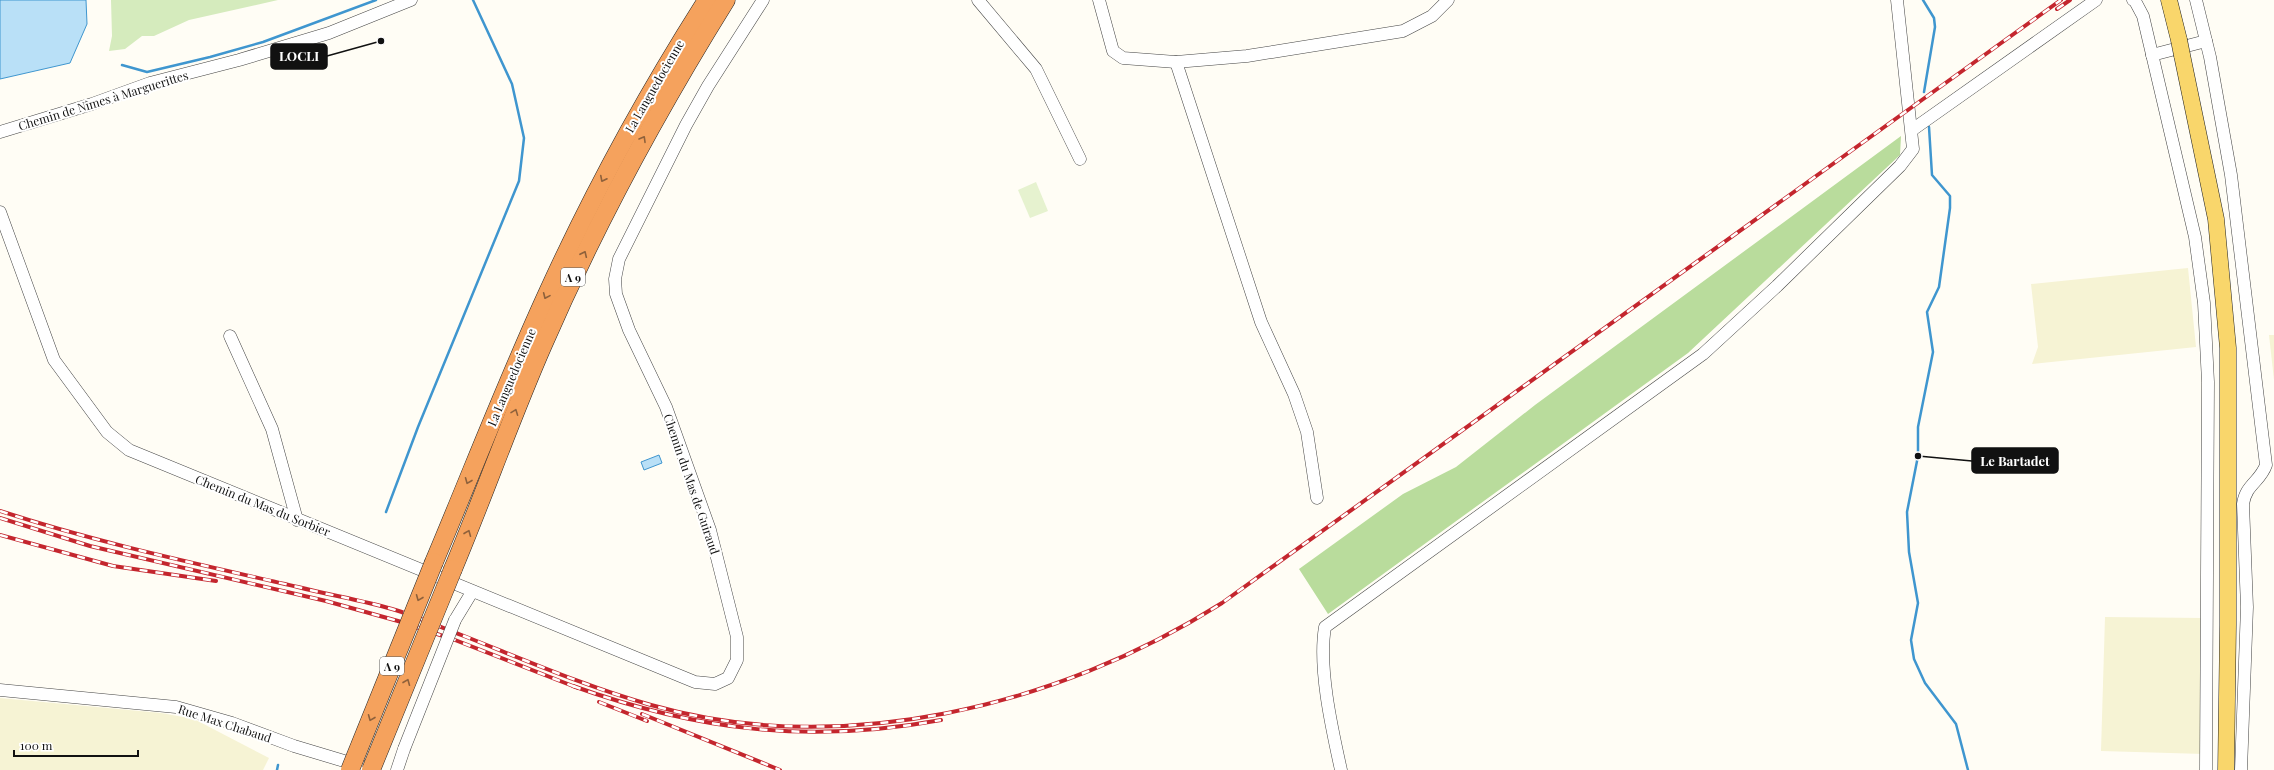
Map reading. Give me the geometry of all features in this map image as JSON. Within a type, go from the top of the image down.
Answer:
[{"type":"highway","name":"La Languedocienne","points":[[350,770],[527,338],[575,234],[623,140],[660,74],[706,0]]},
{"type":"highway","name":"La Languedocienne","points":[[372,770],[542,346],[588,246],[639,147],[726,0]]},
{"type":"main road","points":[[2169,0],[2216,219],[2228,348],[2228,625],[2226,770]]},
{"type":"street","name":"Chemin de Nîmes à Marguerittes","points":[[0,132],[92,104],[150,83],[239,60],[329,34],[411,0]]},
{"type":"street","name":"Chemin du Mas de Guiraud","points":[[472,592],[695,682],[714,684],[728,678],[737,660],[737,638],[710,530],[666,407],[628,330],[616,294],[615,279],[618,259],[708,86],[763,0]]},
{"type":"street","points":[[978,0],[1036,69],[1080,158]]},
{"type":"street","points":[[1099,0],[1113,51],[1123,58],[1176,62],[1247,56],[1403,31],[1432,16],[1448,0]]},
{"type":"street","points":[[1341,770],[1324,669],[1322,643],[1325,627],[1703,354],[1777,286],[1900,166],[1913,149],[1897,0]]},
{"type":"street","points":[[1912,130],[2096,0]]},
{"type":"street","points":[[2132,0],[2135,1],[2143,16],[2195,237],[2204,303],[2208,397],[2206,770]]},
{"type":"street","points":[[2196,0],[2206,41],[2231,175],[2266,465],[2262,475],[2248,487],[2244,493],[2243,504],[2247,607],[2241,770]]},
{"type":"street","points":[[2152,55],[2206,41]]},
{"type":"street","points":[[1176,62],[1261,322],[1294,394],[1307,432],[1317,498]]},
{"type":"street","name":"Chemin du Mas du Sorbier","points":[[0,212],[54,360],[107,432],[129,450],[472,592]]},
{"type":"street","points":[[230,336],[272,429],[297,520]]},
{"type":"street","points":[[397,770],[455,620],[472,592]]},
{"type":"street","name":"Rue Max Chabaud","points":[[0,690],[176,707],[232,723],[294,746],[372,770]]},
{"type":"shaded area","points":[[2188,268],[2196,347],[2032,364],[2038,347],[2031,284]]},
{"type":"shaded area","points":[[2269,335],[2274,335],[2274,380]]},
{"type":"shaded area","points":[[2105,617],[2204,618],[2204,754],[2101,751]]},
{"type":"shaded area","points":[[0,698],[161,713],[194,719],[269,758],[263,770],[0,770]]},
{"type":"green space","points":[[111,0],[278,0],[189,20],[154,36],[142,36],[125,49],[109,51],[112,36]]},
{"type":"green space","points":[[1901,136],[1900,155],[1688,353],[1328,614],[1299,569],[1403,494],[1456,467],[1535,405]]},
{"type":"green space","points":[[1036,182],[1048,211],[1030,218],[1018,190]]},
{"type":"water","points":[[0,0],[86,0],[87,24],[70,63],[0,79]]},
{"type":"water","points":[[659,455],[662,463],[644,470],[641,462]]},
{"type":"waterway","points":[[122,65],[147,72],[210,57],[263,42],[376,0]]},
{"type":"waterway","points":[[386,512],[418,427],[519,181],[524,138],[512,84],[473,0]]},
{"type":"waterway","points":[[1923,0],[1934,18],[1935,27],[1924,92]]},
{"type":"waterway","points":[[1929,127],[1932,175],[1950,196],[1950,208],[1939,287],[1927,312],[1933,352],[1918,427],[1918,456],[1907,512],[1909,552],[1918,603],[1911,640],[1914,659],[1925,683],[1956,724],[1968,770]]},
{"type":"waterway","points":[[277,770],[278,765]]},
{"type":"railway","points":[[0,511],[37,523],[148,552],[392,609],[419,618],[556,673],[603,690],[651,705],[723,720],[797,726],[872,724],[946,713],[1019,695],[1090,670],[1158,639],[1222,603],[2061,0]]},
{"type":"railway","points":[[2057,9],[2070,0]]},
{"type":"railway","points":[[0,518],[90,546],[326,601],[398,621],[455,640],[578,688]]},
{"type":"railway","points":[[0,535],[113,566],[216,581]]},
{"type":"railway","points":[[573,686],[665,714],[710,723],[755,729],[800,732],[846,731],[893,727],[941,720]]},
{"type":"railway","points":[[599,702],[647,721]]},
{"type":"railway","points":[[642,714],[780,770]]},
{"type":"place","name":"LOCLI","points":[[381,41]]},
{"type":"place","name":"Le Bartadet","points":[[1918,456]]}]
